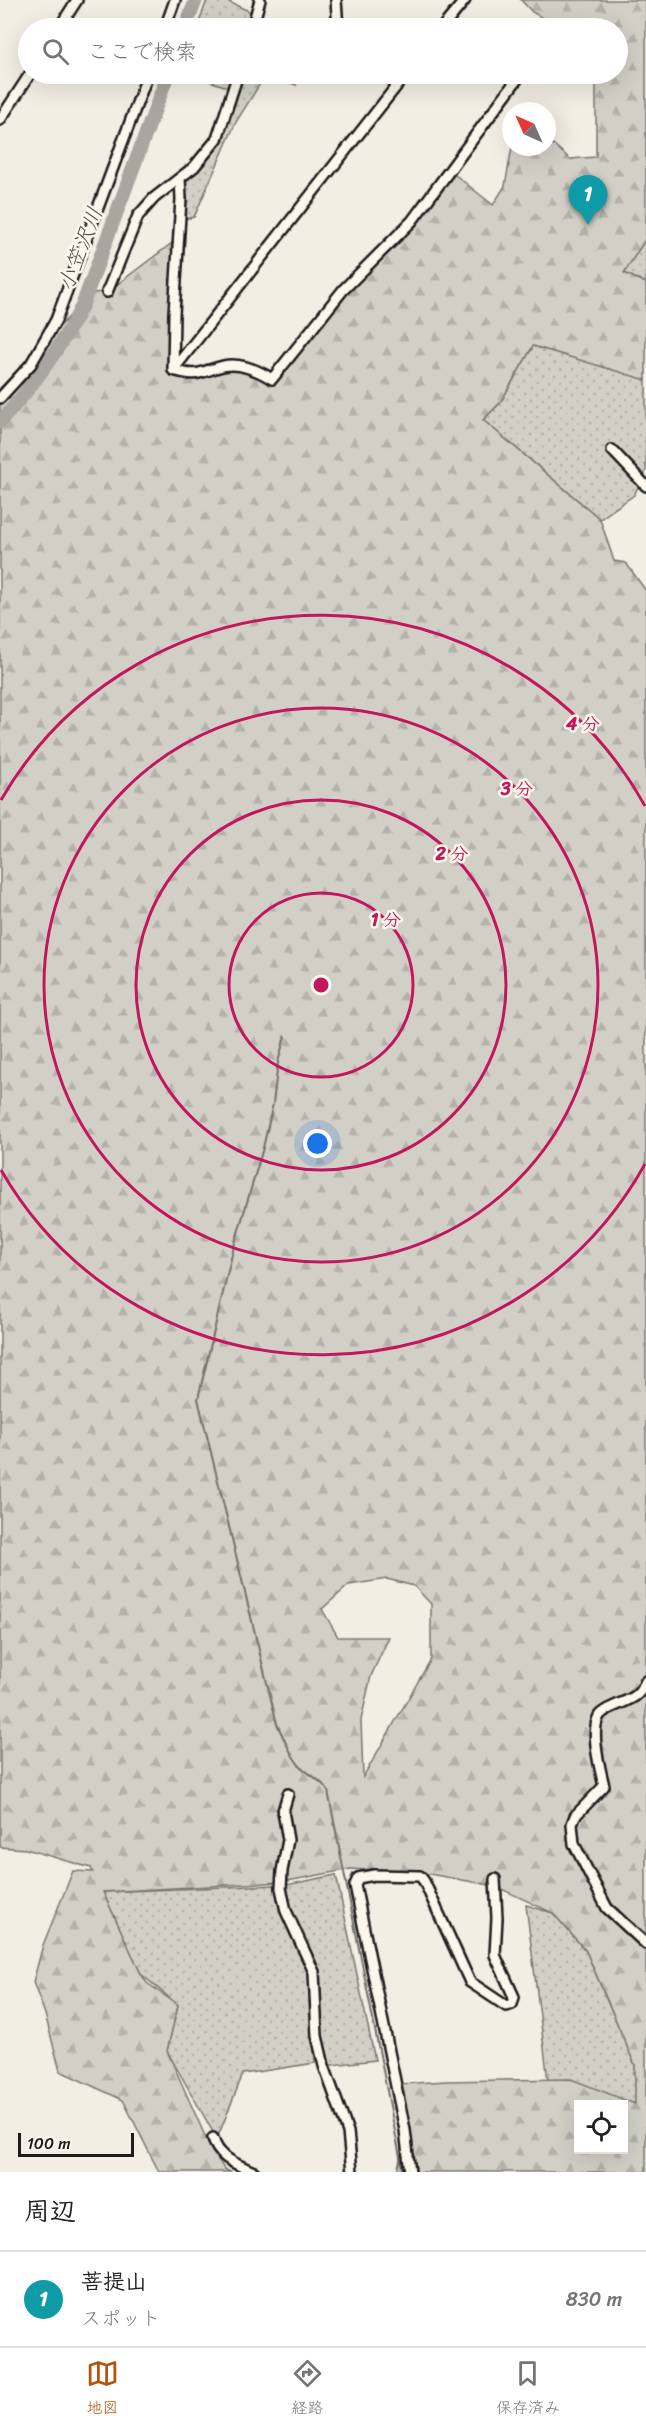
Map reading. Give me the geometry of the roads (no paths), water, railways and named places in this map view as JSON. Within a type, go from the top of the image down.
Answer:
[{"type":"street","points":[[65,18],[77,0]]},
{"type":"street","points":[[169,18],[175,0]]},
{"type":"street","points":[[255,18],[260,0]]},
{"type":"street","points":[[336,0],[337,18]]},
{"type":"street","points":[[450,18],[465,0]]},
{"type":"street","points":[[0,120],[23,84]]},
{"type":"street","points":[[0,398],[31,364],[56,320],[144,84]]},
{"type":"street","points":[[107,292],[138,216],[154,198],[204,156],[217,139],[235,84]]},
{"type":"street","points":[[173,370],[398,84]]},
{"type":"street","points":[[173,370],[198,375],[224,366],[236,365],[272,379],[343,290],[412,220],[511,84]]},
{"type":"street","points":[[173,370],[180,178]]},
{"type":"street","points":[[612,450],[646,486]]},
{"type":"street","points":[[646,1680],[641,1692],[635,1698],[611,1708],[599,1717],[596,1728],[597,1755],[603,1786],[579,1810],[572,1824],[574,1844],[607,1908],[646,1944]]},
{"type":"street","points":[[288,1794],[283,1811],[288,1840],[281,1888],[286,1911],[314,1972],[317,2036],[324,2066],[348,2132],[352,2172]]},
{"type":"street","points":[[411,2172],[405,2130],[355,1885],[358,1878],[374,1875],[420,1876],[470,1982],[506,2006],[512,2004],[514,1997],[500,1971],[495,1955],[497,1918],[495,1879]]},
{"type":"street","points":[[213,2138],[215,2148],[220,2154],[254,2172]]},
{"type":"waterway","name":"小笠沢川","points":[[189,18],[196,0]]},
{"type":"waterway","name":"小笠沢川","points":[[0,422],[45,367],[82,306],[164,84]]},
{"type":"waterway","points":[[285,1036],[278,1062],[273,1104],[263,1148],[233,1250],[198,1399],[277,1724],[296,1762],[328,1791],[403,2172]]},
{"type":"place","name":"菩提山","points":[[588,225]]}]
